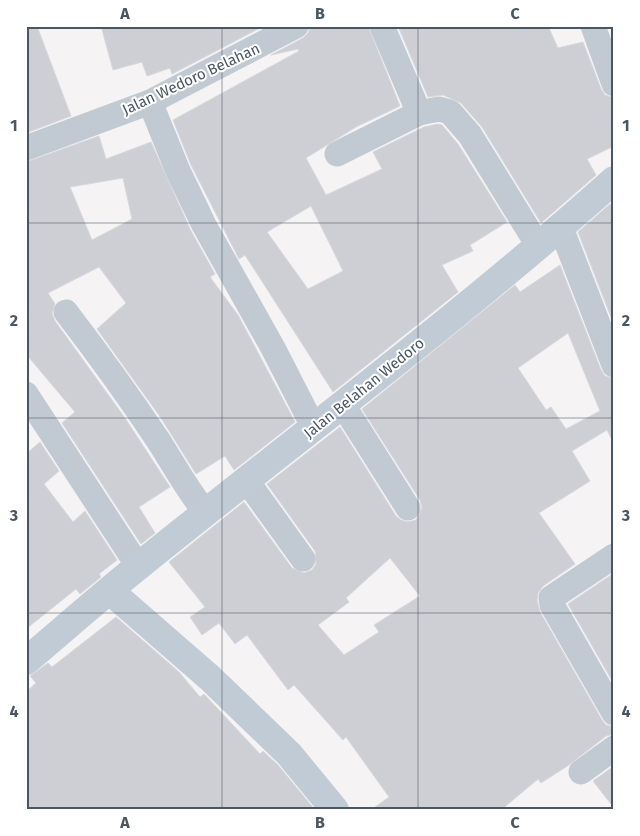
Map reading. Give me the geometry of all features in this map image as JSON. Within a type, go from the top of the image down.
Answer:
[{"type":"street","name":"Jalan Wedoro Belahan","points":[[26,148],[150,102],[296,26]]},
{"type":"street","points":[[382,26],[420,113]]},
{"type":"street","points":[[593,26],[614,84]]},
{"type":"street","points":[[150,102],[178,171],[204,225],[273,348],[314,428]]},
{"type":"street","points":[[337,154],[420,113],[444,109],[457,118],[470,135],[539,246]]},
{"type":"street","name":"Jalan Belahan Wedoro","points":[[26,661],[138,566],[343,405],[539,246],[614,180]]},
{"type":"street","points":[[561,228],[614,365]]},
{"type":"street","points":[[66,312],[108,366],[168,456],[190,493],[206,513]]},
{"type":"street","points":[[26,394],[138,566]]},
{"type":"street","points":[[343,405],[408,508]]},
{"type":"street","points":[[247,481],[302,559]]},
{"type":"street","points":[[614,556],[551,598],[552,606],[614,713]]},
{"type":"street","points":[[110,591],[210,678],[282,747],[334,810]]},
{"type":"street","points":[[581,772],[614,748]]},
{"type":"building","points":[[26,26],[37,26],[71,116],[26,133]]},
{"type":"building","points":[[101,26],[264,26],[172,74],[170,68],[147,76],[142,62],[113,70]]},
{"type":"building","points":[[310,26],[368,26],[400,106],[356,127],[306,158],[326,195],[382,169],[373,152],[424,127],[438,124],[442,125],[458,144],[507,222],[470,245],[473,251],[442,265],[458,292],[333,392],[245,255],[239,259],[191,165],[173,120],[299,51],[298,49],[271,55],[303,38],[308,33]],"holes":[[[311,206],[343,271],[308,289],[267,232]]]},
{"type":"building","points":[[398,26],[548,26],[558,48],[583,42],[601,89],[605,95],[614,98],[614,146],[587,159],[596,175],[541,223],[482,127],[461,103],[443,95],[428,97]]},
{"type":"building","points":[[99,136],[106,159],[151,142],[191,231],[215,274],[210,277],[238,315],[295,422],[234,470],[225,456],[196,474],[161,418],[97,329],[126,303],[99,267],[48,293],[55,304],[52,313],[55,321],[125,418],[170,487],[139,507],[155,533],[141,544],[62,423],[75,412],[26,354],[26,162]],"holes":[[[123,178],[132,219],[92,240],[70,187]]]},
{"type":"building","points":[[610,204],[614,210],[614,325],[578,232]]},
{"type":"building","points":[[560,265],[601,370],[605,376],[614,379],[614,444],[607,430],[572,451],[590,481],[539,513],[575,564],[543,586],[538,593],[537,600],[540,612],[602,720],[606,725],[614,727],[614,734],[606,736],[569,765],[541,783],[538,779],[501,810],[371,810],[389,797],[346,737],[343,740],[294,685],[288,690],[247,635],[235,644],[219,623],[202,635],[190,617],[205,607],[169,562],[244,502],[292,568],[304,573],[312,570],[316,564],[315,551],[267,484],[340,427],[396,516],[408,522],[416,520],[422,508],[420,500],[362,409],[515,285],[520,292]],"holes":[[[568,333],[600,411],[566,429],[551,407],[546,410],[518,368]],[[390,558],[420,596],[374,625],[379,632],[344,655],[318,625],[349,602],[346,598]]]},
{"type":"building","points":[[40,442],[59,471],[44,484],[73,522],[85,511],[117,560],[99,574],[101,577],[80,594],[76,589],[26,629],[26,454]]},
{"type":"building","points":[[614,573],[614,684],[568,604]]},
{"type":"building","points":[[116,617],[179,672],[200,697],[204,694],[260,754],[263,751],[278,765],[315,810],[26,810],[26,692],[36,683],[30,676],[48,663],[52,667]]},
{"type":"building","points":[[614,766],[614,808],[593,781]]}]
